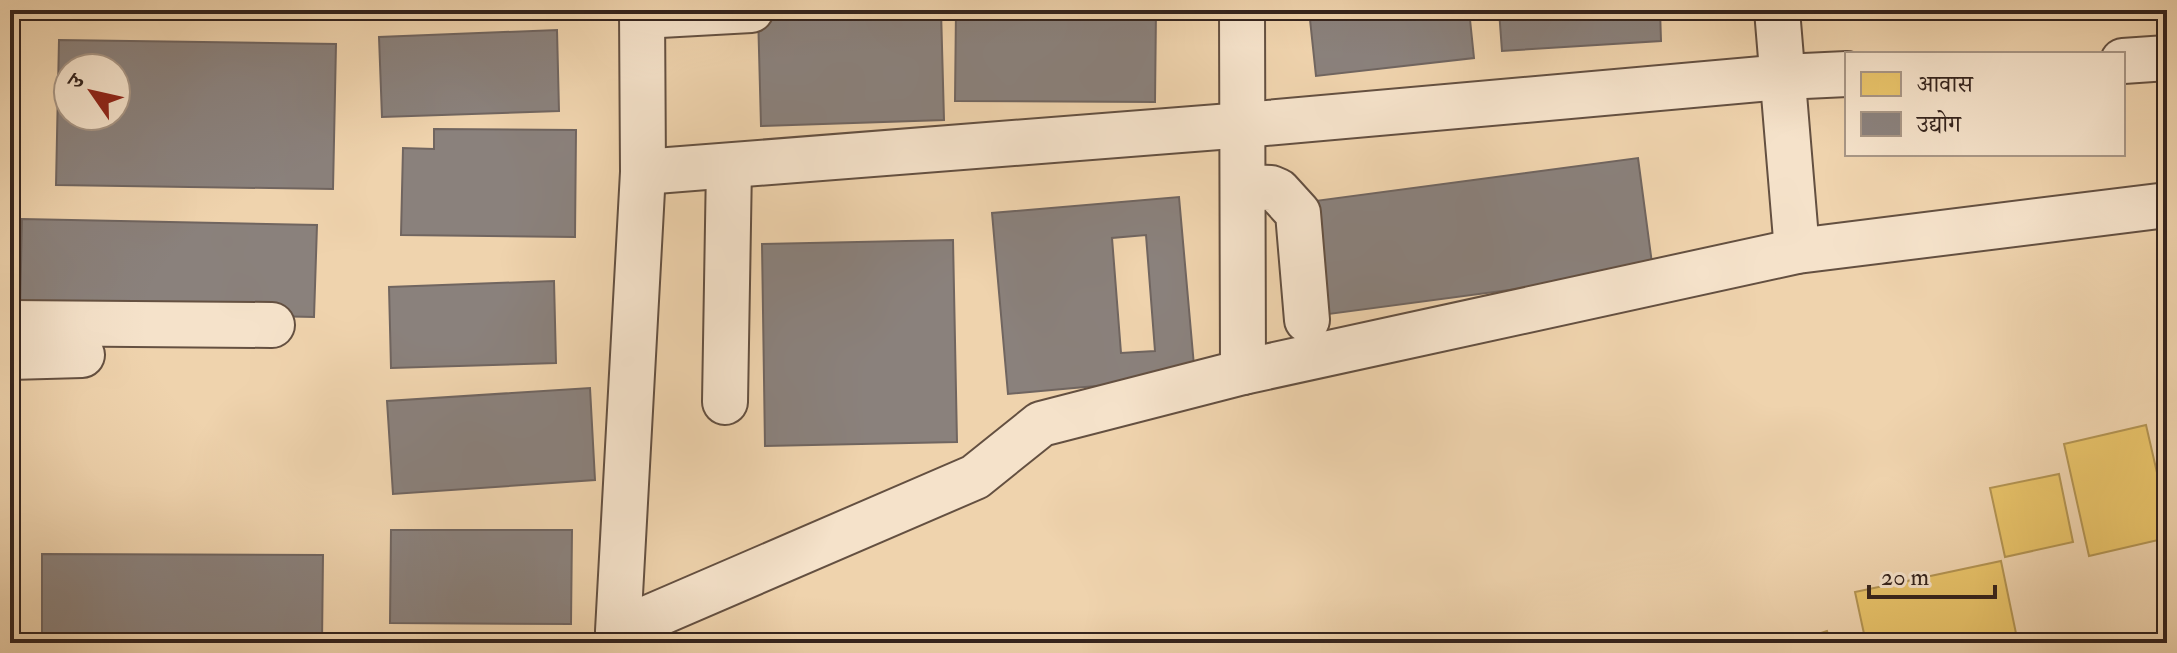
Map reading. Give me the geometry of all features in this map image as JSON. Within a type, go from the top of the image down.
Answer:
[{"type":"street","points":[[751,10],[642,13],[643,160],[602,637],[975,477],[1041,424],[1243,372],[1797,251],[2167,205]]},
{"type":"street","points":[[1242,10],[1243,372]]},
{"type":"street","points":[[1777,10],[1797,251]]},
{"type":"street","points":[[2125,61],[2167,58]]},
{"type":"street","points":[[643,160],[729,166],[1845,74]]},
{"type":"street","points":[[643,160],[776,138]]},
{"type":"street","points":[[725,402],[729,166]]},
{"type":"street","points":[[1244,187],[1278,191],[1298,213],[1307,320]]},
{"type":"street","points":[[10,323],[272,325]]},
{"type":"street","points":[[10,357],[82,355]]},
{"type":"building: आवास","points":[[2146,425],[2167,516],[2167,538],[2089,556],[2064,444]]},
{"type":"building: आवास","points":[[2059,474],[2073,542],[2005,557],[1990,488]]},
{"type":"building: आवास","points":[[2001,561],[2018,643],[1866,643],[1855,592]]},
{"type":"building: आवास","points":[[1827,631],[1831,643],[1791,643]]},
{"type":"building: उद्योग","points":[[941,10],[944,120],[761,126],[758,13]]},
{"type":"building: उद्योग","points":[[956,10],[1156,10],[1155,102],[955,101]]},
{"type":"building: उद्योग","points":[[1309,10],[1469,10],[1474,58],[1316,76]]},
{"type":"building: उद्योग","points":[[1499,10],[1660,10],[1661,41],[1502,51]]},
{"type":"building: उद्योग","points":[[1846,10],[1892,10],[1847,15]]},
{"type":"building: उद्योग","points":[[557,30],[559,111],[382,117],[379,37]]},
{"type":"building: उद्योग","points":[[59,40],[336,44],[333,189],[56,185],[57,132],[132,132],[132,52],[59,52]]},
{"type":"building: उद्योग","points":[[434,129],[576,130],[575,237],[401,235],[403,148],[434,149]]},
{"type":"building: उद्योग","points":[[1638,158],[1653,271],[1329,314],[1315,201]]},
{"type":"building: उद्योग","points":[[1179,197],[1195,377],[1008,394],[992,213]],"holes":[[[1146,235],[1155,351],[1121,353],[1112,238]]]},
{"type":"building: उद्योग","points":[[22,219],[317,225],[314,317],[20,311]]},
{"type":"building: उद्योग","points":[[953,240],[957,442],[765,446],[762,244]]},
{"type":"building: उद्योग","points":[[554,281],[556,363],[391,368],[389,287]]},
{"type":"building: उद्योग","points":[[590,388],[595,480],[393,494],[387,401]]},
{"type":"building: उद्योग","points":[[391,530],[572,530],[571,624],[390,623]]},
{"type":"building: उद्योग","points":[[42,554],[323,555],[322,643],[42,643]]}]
